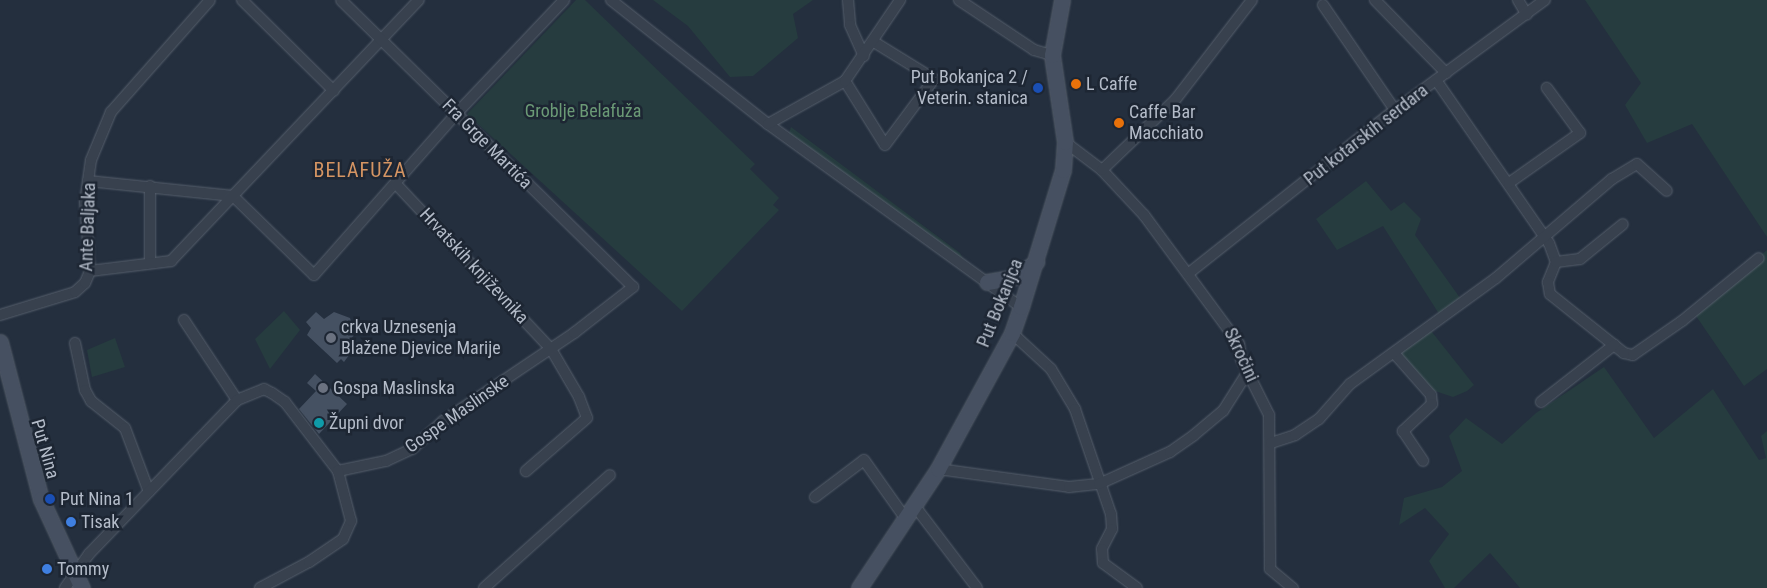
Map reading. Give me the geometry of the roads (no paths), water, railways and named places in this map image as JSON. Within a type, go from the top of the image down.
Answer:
[{"type":"main road","name":"Put Bokanjca","points":[[859,588],[938,469],[1012,332],[1021,308],[1063,170],[1065,142],[1052,55],[1062,0]]},
{"type":"main road","points":[[987,282],[1014,277],[1036,262]]},
{"type":"main road","name":"Put Nina","points":[[0,342],[27,458],[73,584]]},
{"type":"street","name":"Ante Baljaka","points":[[0,315],[75,292],[85,283],[90,271],[85,202],[88,181],[92,160],[112,112],[210,0]]},
{"type":"street","points":[[242,0],[334,91]]},
{"type":"street","name":"Fra Grge Martića","points":[[341,0],[633,288]]},
{"type":"street","points":[[90,271],[171,261],[419,0]]},
{"type":"street","points":[[88,181],[233,196],[314,275],[456,114],[564,0]]},
{"type":"street","points":[[610,0],[768,124],[1021,308]]},
{"type":"street","points":[[848,0],[850,25],[864,56]]},
{"type":"street","points":[[768,124],[844,81],[874,42],[900,0]]},
{"type":"street","points":[[959,0],[1034,50],[1052,55]]},
{"type":"street","points":[[1375,0],[1446,73]]},
{"type":"street","points":[[1518,0],[1527,15]]},
{"type":"street","name":"Put kotarskih serdara","points":[[1189,273],[1395,110],[1545,0]]},
{"type":"street","points":[[1102,170],[1175,100],[1246,2]]},
{"type":"street","points":[[1322,5],[1395,110]]},
{"type":"street","points":[[844,81],[885,145],[934,79],[874,42]]},
{"type":"street","points":[[1436,80],[1509,183],[1543,236],[1556,262],[1548,282],[1550,294],[1614,345],[1633,355],[1682,321],[1759,258]]},
{"type":"street","points":[[1509,183],[1580,133],[1547,88]]},
{"type":"street","name":"Skročini","points":[[1065,142],[1102,170],[1189,273],[1230,328],[1247,373],[1269,415],[1271,443],[1270,569],[1293,588]]},
{"type":"street","points":[[1271,443],[1295,435],[1319,419],[1350,384],[1496,278],[1612,179],[1637,164],[1667,191]]},
{"type":"street","name":"Hrvatskih književnika","points":[[396,184],[551,349],[587,418],[526,471]]},
{"type":"street","points":[[150,186],[150,263]]},
{"type":"street","points":[[1556,262],[1580,259],[1623,224]]},
{"type":"street","name":"Gospe Maslinske","points":[[338,471],[386,461],[412,449],[443,421],[551,349],[633,288]]},
{"type":"street","points":[[184,320],[237,400]]},
{"type":"street","points":[[1012,332],[1051,369],[1075,409],[1112,530],[1102,549],[1103,563],[1137,588]]},
{"type":"street","points":[[75,343],[85,390],[91,400],[125,428],[149,492]]},
{"type":"street","points":[[1541,402],[1614,345]]},
{"type":"street","points":[[1394,352],[1431,395],[1432,404],[1403,430],[1423,461]]},
{"type":"street","points":[[938,469],[1069,487],[1099,484],[1170,452],[1194,435],[1223,411],[1247,373]]},
{"type":"street","points":[[73,584],[89,554],[237,400],[264,388],[285,402],[338,471],[351,521],[343,539],[309,562],[260,588]]},
{"type":"street","points":[[815,497],[864,460],[905,518]]},
{"type":"street","points":[[484,588],[610,474]]},
{"type":"street","points":[[914,505],[977,588]]},
{"type":"place","name":"L Caffe","points":[[1076,84]]},
{"type":"place","name":"Put Bokanjca 2 / Veterin. stanica","points":[[1038,88]]},
{"type":"place","name":"Caffe Bar Macchiato","points":[[1119,123]]},
{"type":"place","name":"crkva Uznesenja Blažene Djevice Marije","points":[[331,338]]},
{"type":"place","name":"Gospa Maslinska","points":[[323,388]]},
{"type":"place","name":"Župni dvor","points":[[319,423]]},
{"type":"place","name":"Put Nina 1","points":[[50,499]]},
{"type":"place","name":"Tisak","points":[[71,522]]},
{"type":"place","name":"Tommy","points":[[47,569]]},
{"type":"district","name":"BELAFUŽA","points":[[360,170]]},
{"type":"park label","name":"Groblje Belafuža","points":[[583,111]]}]
